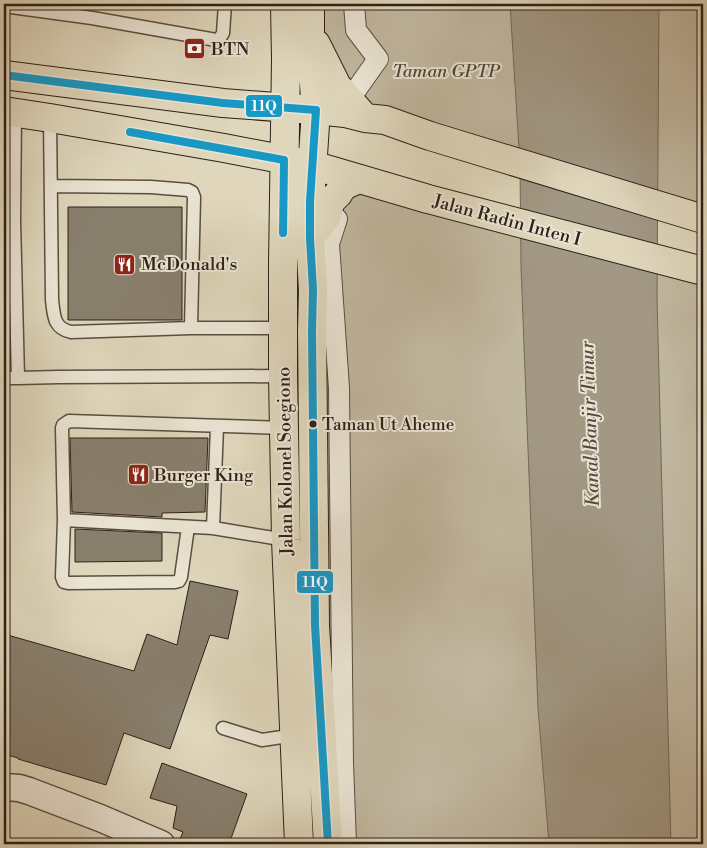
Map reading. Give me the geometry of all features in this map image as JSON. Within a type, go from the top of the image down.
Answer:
[{"type":"main road","name":"Jalan Kolonel Soegiono","points":[[285,4],[286,59],[282,264],[283,376],[286,540],[299,844]]},
{"type":"main road","name":"Jalan Kolonel Soegiono","points":[[310,4],[310,34],[316,110],[310,238],[314,290],[312,341],[316,625],[328,844]]},
{"type":"main road","points":[[310,34],[337,86],[357,109],[430,136],[703,219]]},
{"type":"main road","points":[[4,75],[223,102],[345,113],[357,109]]},
{"type":"main road","name":"Jalan Radin Inten I","points":[[9,112],[312,165],[428,199],[703,271]]},
{"type":"main road","points":[[310,238],[326,217],[331,201],[343,186],[359,179]]},
{"type":"street","points":[[354,4],[356,30],[378,59],[357,109]]},
{"type":"street","points":[[337,219],[329,244],[339,388],[343,764],[346,844]]},
{"type":"street","points":[[4,787],[29,791],[161,844]]},
{"type":"lane","points":[[4,6],[92,18],[216,40],[223,33],[224,4]]},
{"type":"lane","points":[[9,112],[9,220],[18,378]]},
{"type":"lane","points":[[50,118],[52,300],[54,321],[62,329],[71,332],[191,328],[283,328]]},
{"type":"lane","points":[[51,186],[151,187],[188,190],[192,192],[194,197],[191,328]]},
{"type":"lane","points":[[4,378],[68,376],[283,376]]},
{"type":"lane","points":[[188,527],[179,581],[64,582],[62,577],[64,520],[63,424],[68,421],[284,428]]},
{"type":"lane","points":[[213,528],[217,426]]},
{"type":"lane","points":[[64,520],[213,528],[286,540]]},
{"type":"lane","points":[[223,728],[262,740],[295,736]]},
{"type":"green space","name":"Taman GPTP","points":[[310,4],[703,4],[703,219],[385,121],[337,86]]},
{"type":"green space","points":[[312,165],[703,272],[703,844],[328,844],[315,625]]},
{"type":"water","name":"Kanal Banjir Timur","points":[[510,4],[659,4],[657,298],[671,844],[549,844],[538,708],[521,267],[520,165]]},
{"type":"building","name":"McDonald's","points":[[68,207],[182,207],[182,320],[68,320]]},
{"type":"building","name":"Burger King","points":[[70,438],[208,438],[205,512],[162,513],[162,517],[72,512]]},
{"type":"building","points":[[75,529],[162,533],[162,561],[75,562]]},
{"type":"building","points":[[190,581],[238,591],[228,639],[210,635],[170,749],[124,733],[106,785],[4,754],[4,634],[134,671],[147,634],[177,645]]},
{"type":"building","points":[[162,763],[247,794],[229,844],[194,844],[180,839],[183,832],[173,828],[177,806],[150,798]]},
{"type":"transit line","name":"11Q","points":[[4,75],[223,103],[316,110],[310,201],[313,290],[315,625],[328,844]]},
{"type":"transit line","name":"11Q","points":[[130,132],[284,160],[283,233]]},
{"type":"place","name":"BTN","points":[[195,49]]},
{"type":"place","name":"McDonald's","points":[[125,264]]},
{"type":"place","name":"Taman Ut Aheme","points":[[313,424]]},
{"type":"place","name":"Burger King","points":[[138,475]]}]
